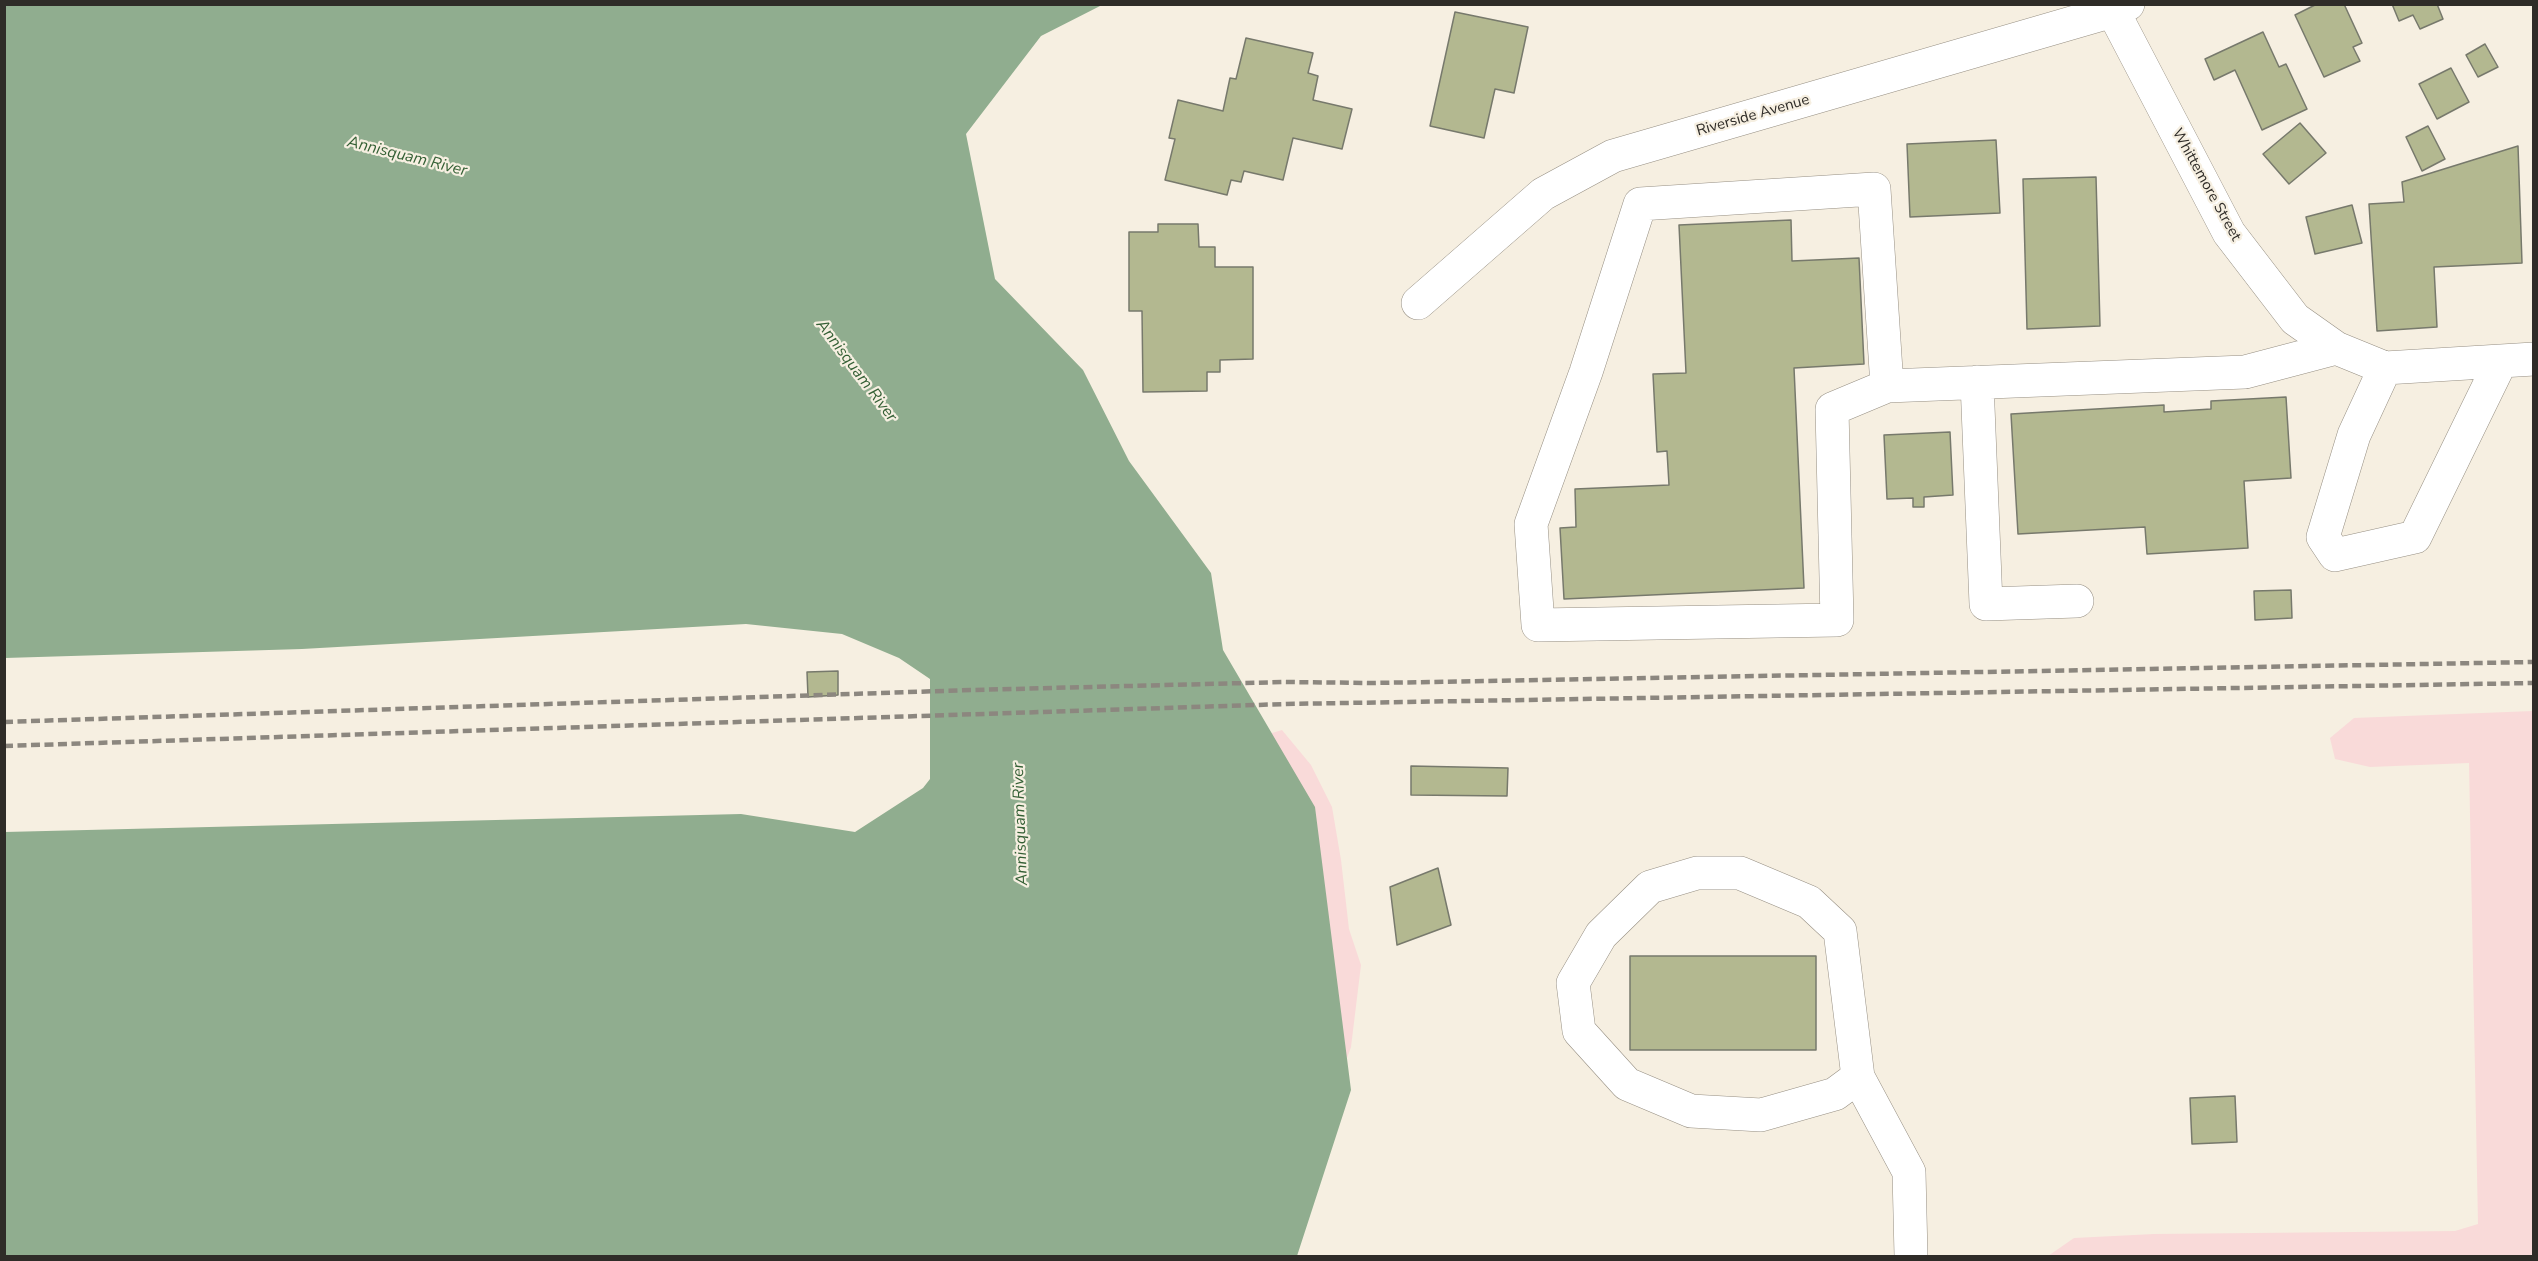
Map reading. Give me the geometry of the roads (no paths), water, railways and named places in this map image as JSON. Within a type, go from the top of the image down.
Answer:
[{"type":"street","name":"Riverside Avenue","points":[[1418,303],[1543,194],[1613,156],[2120,8]]},
{"type":"street","name":"Whittemore Street","points":[[2120,8],[2229,233],[2295,319],[2336,348],[2385,368],[2534,359]]},
{"type":"street","points":[[1887,386],[1874,189],[1640,204],[1586,372],[1531,524],[1538,625],[1837,620],[1832,409],[1887,386],[2245,372],[2336,348]]},
{"type":"street","points":[[2385,368],[2354,435],[2323,537],[2335,555],[2415,537],[2500,361]]},
{"type":"street","points":[[1977,382],[1986,604],[2077,601]]},
{"type":"street","points":[[1858,1077],[1835,1094],[1761,1115],[1692,1111],[1627,1084],[1579,1030],[1574,983],[1601,935],[1650,887],[1697,873],[1740,873],[1809,902],[1840,931],[1858,1077],[1909,1172],[1911,1257]]},
{"type":"water","name":"Annisquam River","points":[[5,4],[1102,5],[1041,36],[966,134],[995,279],[1083,370],[1129,461],[1211,573],[1223,650],[1315,807],[1351,1090],[1297,1256],[5,1256],[5,832],[741,814],[855,832],[923,788],[930,779],[930,679],[899,658],[842,634],[746,624],[302,649],[5,658]]},
{"type":"railway","points":[[4,722],[1285,682],[1373,683],[2534,662]]},
{"type":"railway","points":[[4,746],[1286,704],[2534,683]]}]
